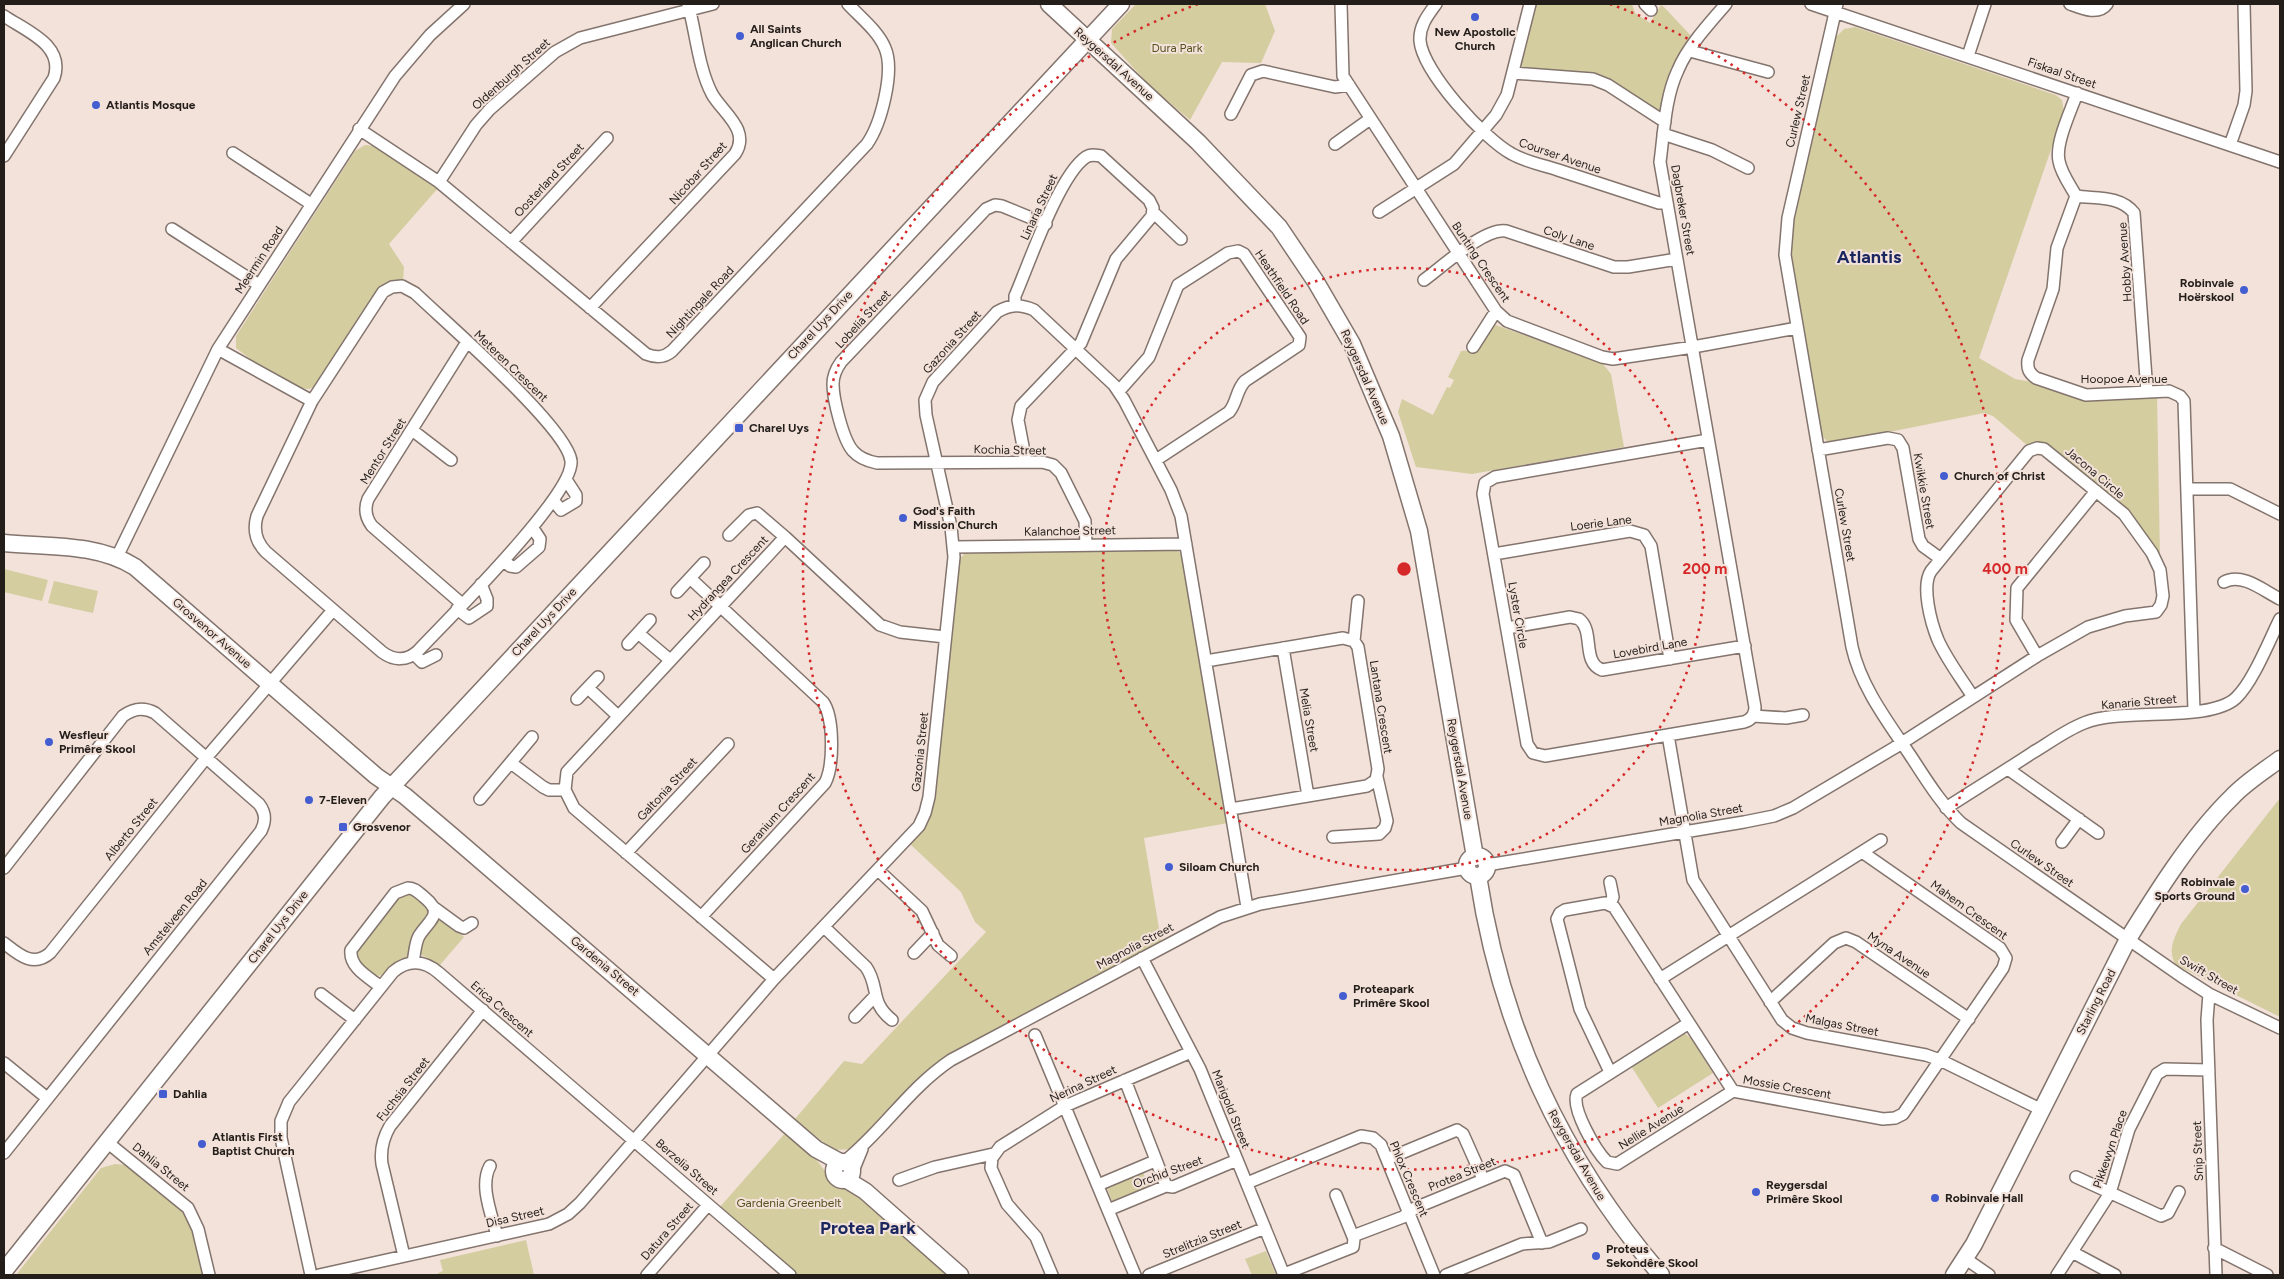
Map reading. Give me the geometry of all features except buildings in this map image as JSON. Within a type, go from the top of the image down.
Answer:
[{"type":"main road","name":"Reygersdal Avenue","points":[[1049,4],[1198,142],[1279,227],[1324,294],[1364,370],[1391,436],[1420,531],[1489,935],[1504,993],[1520,1041],[1541,1092],[1566,1141],[1594,1188],[1661,1275]]},
{"type":"main road","name":"Charel Uys Drive","points":[[4,1271],[391,787],[1121,4]]},
{"type":"main road","name":"Grosvenor Avenue","points":[[4,543],[92,551],[117,557],[139,570],[391,787]]},
{"type":"main road","name":"Starling Road","points":[[1954,1275],[1966,1259],[2128,939],[2152,899],[2210,821],[2232,796],[2280,759]]},
{"type":"main road","name":"Gardenia Street","points":[[391,787],[451,835],[816,1149],[845,1170],[865,1191],[960,1275]]},
{"type":"street","name":"Meermin Road","points":[[117,557],[218,348],[359,129],[406,61],[430,35],[464,4]]},
{"type":"street","points":[[689,7],[713,4]]},
{"type":"street","name":"Nightingale Road","points":[[359,129],[439,182],[646,354],[658,357],[668,354],[867,144],[876,130],[882,113],[888,55],[879,39],[848,4]]},
{"type":"street","name":"Bunting Crescent","points":[[1341,4],[1343,76],[1496,311],[1514,325],[1602,357],[1625,358],[1796,328]]},
{"type":"street","name":"Courser Avenue","points":[[1436,4],[1427,16],[1421,30],[1420,42],[1423,54],[1462,112],[1482,131],[1515,156],[1660,203],[1667,203]]},
{"type":"street","points":[[1379,212],[1454,164],[1503,104],[1513,73],[1530,4]]},
{"type":"street","name":"Dagbreker Street","points":[[1693,347],[1660,162],[1665,122],[1676,72],[1726,4]]},
{"type":"street","points":[[1811,4],[1836,7]]},
{"type":"street","points":[[1968,56],[1985,4]]},
{"type":"street","points":[[2070,4],[2093,10],[2102,8],[2107,4]]},
{"type":"street","points":[[2230,145],[2244,105],[2246,91],[2244,4]]},
{"type":"street","name":"Oldenburgh Street","points":[[439,182],[483,117],[560,48],[580,38],[689,7]]},
{"type":"street","name":"Nicobar Street","points":[[590,308],[735,154],[739,146],[740,136],[737,126],[716,101],[707,82],[689,7]]},
{"type":"street","name":"Fiskaal Street","points":[[1836,7],[1968,56],[2280,162]]},
{"type":"street","name":"Curlew Street","points":[[1836,7],[1785,235],[1786,268],[1854,656],[1863,680],[1946,808],[1972,832],[2128,939]]},
{"type":"street","points":[[4,16],[48,45],[55,55],[57,66],[54,78],[5,150]]},
{"type":"street","points":[[1690,51],[1768,72]]},
{"type":"street","points":[[1231,114],[1251,75],[1257,71],[1335,88],[1349,85]]},
{"type":"street","points":[[1513,73],[1583,77],[1601,81],[1665,122]]},
{"type":"street","points":[[2076,196],[2061,168],[2058,156],[2060,143],[2077,93]]},
{"type":"street","points":[[1335,144],[1370,119]]},
{"type":"street","points":[[1663,134],[1703,147],[1748,168]]},
{"type":"street","name":"Oosterland Street","points":[[511,242],[607,138]]},
{"type":"street","points":[[233,153],[311,204]]},
{"type":"street","name":"Linaria Street","points":[[1015,305],[1015,296],[1068,177],[1085,158],[1094,155],[1103,158],[1149,200],[1153,212],[1181,238]]},
{"type":"street","name":"Hoopoe Avenue","points":[[2076,196],[2057,248],[2055,283],[2028,360],[2029,372],[2036,378],[2078,394],[2169,391],[2180,396],[2184,401],[2194,711]]},
{"type":"street","name":"Hobby Avenue","points":[[2076,196],[2116,201],[2127,205],[2134,213],[2147,392]]},
{"type":"street","name":"Lobelia Street","points":[[937,464],[877,463],[857,455],[845,438],[834,389],[835,372],[841,362],[986,209],[994,205],[1002,206],[1046,224]]},
{"type":"street","points":[[1026,462],[1018,420],[1021,406],[1081,343],[1119,255],[1151,220],[1153,212]]},
{"type":"street","points":[[172,229],[260,285]]},
{"type":"street","name":"Coly Lane","points":[[1424,280],[1488,234],[1501,230],[1614,267],[1628,267],[1677,260]]},
{"type":"street","name":"Heathfield Road","points":[[1119,391],[1151,354],[1178,285],[1231,251],[1241,252],[1246,257],[1300,337],[1297,347],[1242,383],[1234,406],[1229,412],[1156,460]]},
{"type":"street","name":"Meteren Crescent","points":[[402,286],[411,290],[530,401],[565,444],[572,463],[567,481],[504,560],[414,654],[401,659],[387,656],[266,552],[258,542],[255,531],[256,516],[312,401],[379,297],[392,287],[402,286]]},
{"type":"street","points":[[1015,305],[1034,310],[1119,391],[1156,460],[1178,507],[1186,544],[1247,907]]},
{"type":"street","name":"Gazonia Street","points":[[709,1056],[774,979],[914,832],[928,805],[954,547],[925,408],[930,387],[997,312],[1015,305]]},
{"type":"street","points":[[1472,347],[1496,311]]},
{"type":"street","name":"Mentor Street","points":[[459,607],[372,526],[367,517],[366,508],[368,499],[467,342]]},
{"type":"street","points":[[1693,347],[1755,707],[1753,716]]},
{"type":"street","points":[[218,348],[312,401]]},
{"type":"street","points":[[412,430],[451,460]]},
{"type":"street","name":"Kwikkie Street","points":[[1818,450],[1888,438],[1898,440],[1903,448],[1919,539],[1924,546],[1941,560]]},
{"type":"street","name":"Lyster Circle","points":[[1708,440],[1489,479],[1485,483],[1483,491],[1527,744],[1533,753],[1544,756],[1744,722],[1753,716],[1786,718],[1803,716]]},
{"type":"street","name":"Jacona Circle","points":[[1902,742],[1973,697],[2037,656],[2088,627],[2125,616],[2150,614],[2156,612],[2161,605],[2163,596],[2157,562],[2131,523],[2046,450],[2034,448],[2029,452],[1928,575],[1926,590],[1938,639],[1973,697]]},
{"type":"street","name":"Kochia Street","points":[[937,464],[1048,463],[1061,473],[1085,521],[1086,545]]},
{"type":"street","points":[[553,500],[561,510],[576,501],[576,495],[567,481]]},
{"type":"street","points":[[2187,489],[2230,489],[2280,514]]},
{"type":"street","points":[[2037,656],[2016,620],[2017,588],[2096,491]]},
{"type":"street","points":[[729,535],[749,515],[754,513],[762,516],[785,537]]},
{"type":"street","points":[[504,560],[510,566],[516,567],[539,548],[540,539],[532,527]]},
{"type":"street","name":"Loerie Lane","points":[[1494,554],[1630,531],[1644,534],[1651,546],[1670,659]]},
{"type":"street","name":"Hydrangea Crescent","points":[[565,790],[565,778],[570,766],[785,537],[880,625],[900,632],[946,637]]},
{"type":"street","name":"Kalanchoe Street","points":[[954,547],[1186,544]]},
{"type":"street","points":[[677,592],[704,563]]},
{"type":"street","name":"Geranium Crescent","points":[[690,578],[826,706],[831,720],[830,766],[828,777],[822,787],[701,917]]},
{"type":"street","points":[[2224,582],[2231,578],[2242,580],[2280,599]]},
{"type":"street","points":[[459,607],[469,618],[487,606],[488,599],[481,584]]},
{"type":"street","points":[[1206,661],[1344,638],[1354,641],[1358,601]]},
{"type":"street","points":[[270,684],[333,610]]},
{"type":"street","name":"Lovebird Lane","points":[[1507,628],[1574,617],[1584,624],[1592,661],[1599,669],[1606,670],[1744,646]]},
{"type":"street","name":"Kanarie Street","points":[[1946,808],[2066,732],[2093,720],[2128,714],[2214,709],[2235,699],[2247,683],[2280,619]]},
{"type":"street","points":[[628,644],[650,620]]},
{"type":"street","points":[[638,633],[670,660]]},
{"type":"street","name":"Lantana Crescent","points":[[1334,837],[1378,834],[1385,828],[1387,821],[1378,777],[1358,647],[1354,641]]},
{"type":"street","name":"Melia Street","points":[[1283,648],[1308,796]]},
{"type":"street","points":[[414,654],[422,662],[436,655]]},
{"type":"street","points":[[577,699],[598,677]]},
{"type":"street","name":"Alberto Street","points":[[4,943],[28,959],[42,958],[50,953],[206,758],[270,684]]},
{"type":"street","points":[[588,688],[618,716]]},
{"type":"street","points":[[4,868],[128,713],[144,709],[155,713],[206,758]]},
{"type":"street","name":"Malgas Street","points":[[1668,735],[1693,880],[1727,937],[1782,1020],[1799,1031],[1926,1055],[2042,1110]]},
{"type":"street","points":[[480,800],[532,737]]},
{"type":"street","name":"Magnolia Street","points":[[845,1170],[913,1090],[938,1069],[990,1039],[1220,917],[1247,907],[1477,866],[1685,832],[1783,813],[1902,742]]},
{"type":"street","name":"Galtonia Street","points":[[626,853],[728,744]]},
{"type":"street","name":"Amstelveen Road","points":[[48,1098],[264,827],[265,816],[259,804],[206,758]]},
{"type":"street","points":[[511,763],[549,790],[565,790],[574,808],[774,979]]},
{"type":"street","points":[[2008,769],[2098,833]]},
{"type":"street","points":[[1231,809],[1367,786],[1378,777]]},
{"type":"street","points":[[2062,842],[2079,819]]},
{"type":"street","points":[[1660,979],[1882,840]]},
{"type":"street","name":"Mahem Crescent","points":[[1862,852],[2004,952],[2005,965],[1940,1060]]},
{"type":"street","points":[[878,870],[922,911],[938,945],[951,956]]},
{"type":"street","points":[[1610,882],[1613,896],[1610,904],[1605,903],[1565,910],[1560,913],[1557,919],[1580,1009],[1610,1072]]},
{"type":"street","points":[[381,987],[353,963],[351,954],[353,947],[400,889],[408,888],[415,890],[459,926],[464,928],[472,923]]},
{"type":"street","name":"Mossie Crescent","points":[[1610,904],[1733,1091],[1891,1119],[1898,1117],[1906,1110],[1940,1060]]},
{"type":"street","points":[[312,1275],[281,1138],[281,1122],[289,1102],[381,987],[397,968],[413,962],[418,939],[433,917],[434,907]]},
{"type":"street","points":[[824,927],[866,967],[871,975],[875,996],[880,1009],[892,1020]]},
{"type":"street","points":[[914,953],[934,934]]},
{"type":"street","name":"Myna Avenue","points":[[1770,1002],[1834,943],[1846,938],[1856,942],[1969,1019]]},
{"type":"street","name":"Swift Street","points":[[2128,939],[2209,994],[2280,1028]]},
{"type":"street","name":"Marigold Street","points":[[1142,958],[1200,1068],[1284,1274]]},
{"type":"street","name":"Erica Crescent","points":[[413,962],[431,966],[633,1139]]},
{"type":"street","points":[[321,994],[354,1020]]},
{"type":"street","name":"Snip Street","points":[[2209,994],[2206,1020],[2216,1275]]},
{"type":"street","points":[[855,1017],[875,996]]},
{"type":"street","name":"Fuchsia Street","points":[[404,1256],[382,1164],[384,1138],[390,1126],[483,1010]]},
{"type":"street","name":"Nellie Avenue","points":[[1689,1023],[1580,1091],[1575,1101],[1592,1141],[1605,1160],[1614,1164],[1620,1162],[1733,1091]]},
{"type":"street","points":[[1034,1035],[1135,1275]]},
{"type":"street","name":"Nerina Street","points":[[899,1180],[936,1167],[993,1154],[1000,1147],[1065,1106],[1191,1052]]},
{"type":"street","name":"Disa Street","points":[[319,1275],[549,1224],[568,1214],[580,1203],[633,1139],[709,1056]]},
{"type":"street","points":[[4,1063],[48,1098],[4,1153]]},
{"type":"street","name":"Pikkewyn Place","points":[[2056,1275],[2110,1193],[2129,1129],[2157,1074],[2165,1069],[2209,1070]]},
{"type":"street","points":[[1125,1080],[1166,1186]]},
{"type":"street","points":[[1387,1159],[1458,1130],[1463,1134],[1483,1180]]},
{"type":"street","name":"Phlox Crescent","points":[[1247,1183],[1361,1136],[1370,1136],[1381,1145],[1434,1275]]},
{"type":"street","name":"Berzelia Street","points":[[633,1139],[708,1204],[776,1271],[790,1275]]},
{"type":"street","name":"Dahlia Street","points":[[107,1142],[188,1208],[198,1229],[209,1275]]},
{"type":"street","points":[[993,1154],[991,1168],[1007,1204],[1036,1237],[1052,1275]]},
{"type":"street","name":"Orchid Street","points":[[1108,1210],[1166,1186],[1173,1187],[1237,1160]]},
{"type":"street","name":"Orchid Street","points":[[1098,1185],[1155,1161]]},
{"type":"street","points":[[490,1166],[486,1174],[485,1184],[497,1236]]},
{"type":"street","name":"Protea Street","points":[[1353,1236],[1403,1217],[1409,1212],[1503,1171],[1512,1173],[1542,1243]]},
{"type":"street","points":[[2076,1177],[2163,1216],[2168,1213],[2179,1192]]},
{"type":"street","points":[[1284,1274],[1350,1249],[1354,1244],[1353,1236],[1336,1195]]},
{"type":"street","name":"Datura Street","points":[[647,1275],[708,1204]]},
{"type":"street","name":"Strelitzia Street","points":[[1149,1275],[1265,1228]]},
{"type":"street","points":[[1446,1275],[1522,1244],[1549,1242],[1581,1229]]},
{"type":"street","points":[[2214,1248],[2268,1275]]},
{"type":"street","points":[[2072,1252],[2115,1275]]},
{"type":"street","points":[[1966,1259],[1989,1275]]},
{"type":"green space","name":"Dura Park","points":[[1136,4],[1265,4],[1275,31],[1261,63],[1222,62],[1190,120],[1149,85],[1111,43],[1112,29]]},
{"type":"green space","points":[[1535,4],[1632,4],[1635,13],[1650,23],[1661,5],[1664,7],[1693,38],[1662,110],[1655,111],[1602,75],[1522,68],[1521,63]]},
{"type":"green space","points":[[1855,27],[2056,95],[2062,100],[2064,112],[1979,358],[2015,379],[2032,382],[2074,396],[2157,396],[2160,557],[2046,444],[2037,442],[2028,446],[1993,416],[1984,413],[1834,443],[1828,442],[1822,436],[1791,259],[1792,229],[1835,38],[1844,29]]},
{"type":"green space","points":[[365,145],[376,146],[439,187],[389,244],[404,267],[403,280],[388,282],[378,289],[316,386],[309,389],[300,388],[248,360],[249,358],[236,348],[236,336],[355,151]]},
{"type":"green space","points":[[1496,325],[1603,364],[1611,374],[1624,447],[1472,474],[1416,467],[1398,412],[1402,399],[1433,415],[1447,387],[1450,388],[1454,380],[1448,377],[1461,351],[1472,351],[1477,348],[1489,331]]},
{"type":"green space","points":[[1173,548],[1182,554],[1228,823],[1144,838],[1161,941],[959,1050],[855,1149],[833,1150],[795,1119],[844,1061],[862,1064],[986,932],[975,922],[961,892],[909,843],[924,827],[958,561],[966,552]]},
{"type":"green space","points":[[4,569],[48,580],[42,601],[4,592]]},
{"type":"green space","points":[[54,581],[98,591],[93,613],[48,603]]},
{"type":"green space","name":"Robinvale Sports Ground","points":[[2280,798],[2280,1017],[2176,965],[2173,960],[2172,950],[2174,939],[2181,924]]},
{"type":"green space","points":[[408,891],[428,905],[430,913],[408,957],[398,961],[385,975],[375,976],[357,962],[354,952],[399,895]]},
{"type":"green space","points":[[438,920],[442,920],[464,937],[440,965],[422,955],[419,951],[422,938]]},
{"type":"green space","points":[[1684,1033],[1692,1039],[1713,1073],[1658,1108],[1631,1066]]},
{"type":"green space","name":"Gardenia Greenbelt","points":[[787,1131],[809,1150],[834,1183],[872,1204],[953,1275],[798,1275],[719,1208]]},
{"type":"green space","points":[[115,1164],[127,1165],[184,1213],[190,1224],[204,1275],[16,1275],[101,1168]]},
{"type":"green space","points":[[1143,1172],[1149,1186],[1112,1201],[1107,1188]]},
{"type":"green space","points":[[526,1240],[534,1275],[439,1275],[438,1273],[443,1271],[440,1260]]},
{"type":"green space","points":[[1266,1251],[1276,1275],[1252,1275],[1245,1259]]},
{"type":"place","name":"New Apostolic Church","points":[[1475,17]]},
{"type":"place","name":"All Saints Anglican Church","points":[[740,36]]},
{"type":"place","name":"Atlantis Mosque","points":[[96,105]]},
{"type":"place","name":"Robinvale Hoërskool","points":[[2244,290]]},
{"type":"place","name":"Charel Uys","points":[[739,428]]},
{"type":"place","name":"Church of Christ","points":[[1944,476]]},
{"type":"place","name":"God's Faith Mission Church","points":[[903,518]]},
{"type":"place","name":"Wesfleur Primêre Skool","points":[[49,742]]},
{"type":"place","name":"7-Eleven","points":[[309,800]]},
{"type":"place","name":"Grosvenor","points":[[343,827]]},
{"type":"place","name":"Siloam Church","points":[[1169,867]]},
{"type":"place","name":"Robinvale Sports Ground","points":[[2245,889]]},
{"type":"place","name":"Proteapark Primêre Skool","points":[[1343,996]]},
{"type":"place","name":"Dahlia","points":[[163,1094]]},
{"type":"place","name":"Atlantis First Baptist Church","points":[[202,1144]]},
{"type":"place","name":"Reygersdal Primêre Skool","points":[[1756,1192]]},
{"type":"place","name":"Robinvale Hall","points":[[1935,1198]]},
{"type":"place","name":"Proteus Sekondêre Skool","points":[[1596,1256]]},
{"type":"district","name":"Atlantis","points":[[1869,257]]},
{"type":"district","name":"Protea Park","points":[[868,1228]]}]
